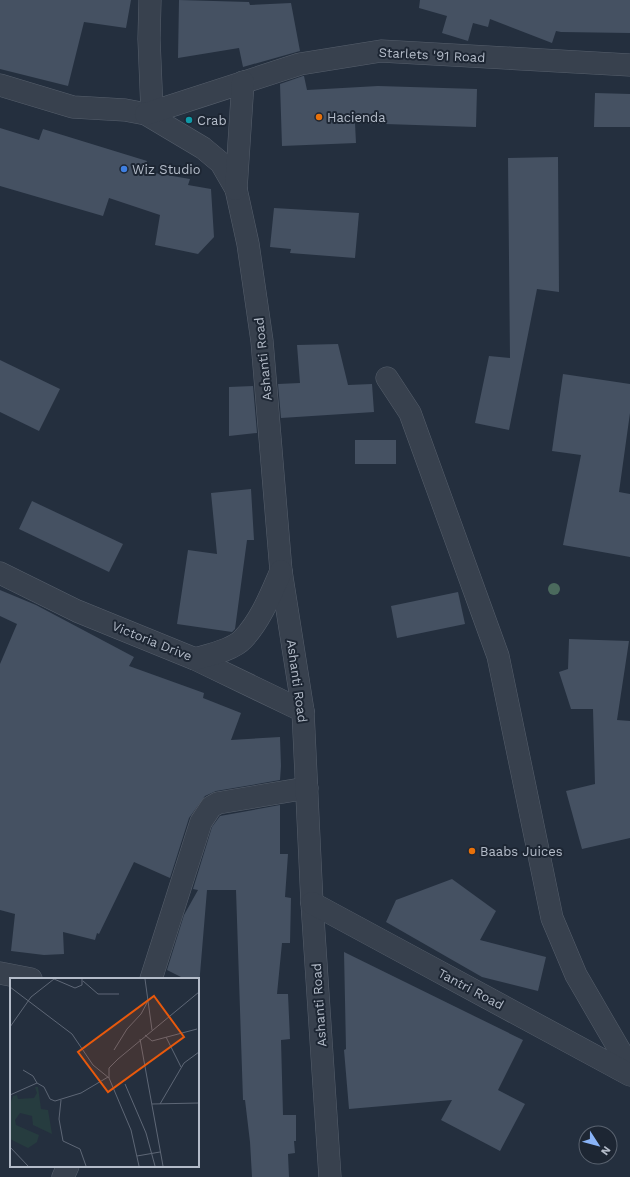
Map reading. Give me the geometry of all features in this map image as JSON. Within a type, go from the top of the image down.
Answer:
[{"type":"street","points":[[0,85],[73,107],[149,112],[150,0]]},
{"type":"street","name":"Starlets '91 Road","points":[[149,112],[300,64],[381,51],[630,65]]},
{"type":"street","name":"Ashanti Road","points":[[243,82],[236,189],[253,276],[262,341],[281,571],[303,711],[312,903],[330,1177]]},
{"type":"street","name":"Ashanti Road","points":[[149,112],[203,148],[221,163],[236,189]]},
{"type":"street","points":[[387,378],[410,413],[498,656],[552,918],[576,974],[630,1068]]},
{"type":"street","points":[[195,659],[220,652],[243,640],[263,611],[281,571]]},
{"type":"street","name":"Victoria Drive","points":[[0,573],[77,611],[195,659],[303,711]]},
{"type":"street","points":[[152,978],[201,822],[208,811],[218,803],[307,788]]},
{"type":"street","name":"Tantri Road","points":[[312,903],[630,1075]]},
{"type":"street","points":[[0,973],[26,978]]},
{"type":"street","points":[[64,1177],[68,1167]]},
{"type":"building","points":[[0,0],[131,0],[126,28],[84,22],[68,86],[0,69]]},
{"type":"building","points":[[179,0],[249,2],[250,5],[291,3],[300,51],[243,67],[239,48],[178,58]]},
{"type":"building","points":[[420,0],[630,0],[630,33],[556,31],[552,43],[490,19],[488,27],[473,23],[468,41],[442,33],[447,16],[419,8]]},
{"type":"building","points":[[303,76],[307,90],[378,86],[477,89],[476,127],[355,123],[356,143],[282,146],[280,84]]},
{"type":"building","points":[[595,93],[630,94],[630,127],[594,127]]},
{"type":"building","points":[[0,128],[39,140],[43,129],[147,161],[143,171],[190,179],[188,185],[211,189],[214,237],[198,254],[155,245],[160,215],[109,198],[103,216],[0,186]]},
{"type":"building","points":[[558,157],[559,292],[537,289],[509,430],[475,423],[489,356],[510,358],[508,158]]},
{"type":"building","points":[[274,208],[359,213],[355,258],[290,253],[291,249],[270,247]]},
{"type":"building","points":[[338,344],[348,385],[372,384],[374,412],[281,418],[278,384],[300,383],[297,345]]},
{"type":"building","points":[[0,360],[60,389],[39,431],[0,412]]},
{"type":"building","points":[[563,374],[630,384],[630,413],[619,492],[630,494],[630,557],[563,545],[581,455],[552,451]]},
{"type":"building","points":[[253,386],[257,433],[229,436],[229,387]]},
{"type":"building","points":[[355,440],[396,440],[396,464],[355,464]]},
{"type":"building","points":[[251,489],[254,540],[247,540],[235,629],[232,632],[177,624],[188,550],[217,554],[211,493]]},
{"type":"building","points":[[32,501],[123,544],[109,572],[19,529]]},
{"type":"building","points":[[0,590],[36,605],[134,657],[129,666],[204,693],[203,698],[241,713],[231,740],[280,737],[280,780],[216,791],[205,796],[189,818],[170,878],[134,862],[99,934],[97,933],[95,940],[63,932],[64,954],[44,955],[11,951],[15,914],[0,910],[0,664],[17,624],[0,616]]},
{"type":"building","points":[[458,592],[465,624],[397,638],[391,606]]},
{"type":"building","points":[[569,639],[629,641],[617,720],[630,721],[630,838],[582,849],[566,791],[595,784],[593,709],[571,709],[559,672],[568,669]]},
{"type":"building","points":[[280,805],[280,854],[288,854],[285,897],[291,898],[290,943],[282,943],[277,994],[288,994],[290,1039],[281,1040],[283,1115],[296,1115],[296,1141],[294,1141],[295,1153],[288,1154],[289,1177],[252,1177],[250,1142],[245,1100],[243,1100],[236,890],[207,890],[199,986],[199,978],[183,978],[167,970],[184,915],[198,890],[193,889],[212,827],[220,816]]},
{"type":"building","points":[[452,879],[496,911],[480,940],[546,957],[538,991],[482,977],[386,922],[396,900]]},
{"type":"building","points":[[344,952],[523,1040],[498,1090],[525,1104],[500,1151],[441,1120],[452,1100],[349,1109],[344,1050],[346,1049]]},
{"type":"place","name":"Hacienda","points":[[319,117]]},
{"type":"place","name":"Crab","points":[[189,120]]},
{"type":"place","name":"Wiz Studio","points":[[124,169]]},
{"type":"place","name":"Baabs Juices","points":[[472,851]]}]
